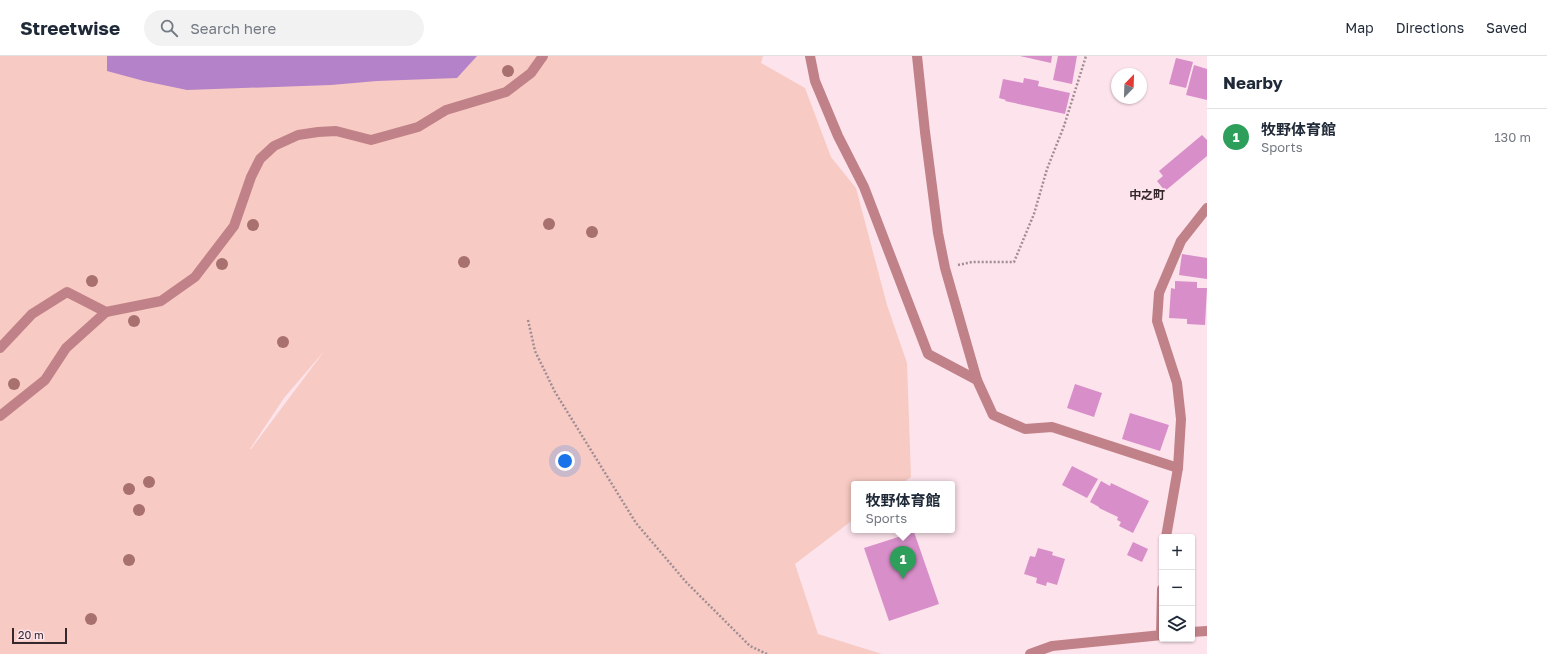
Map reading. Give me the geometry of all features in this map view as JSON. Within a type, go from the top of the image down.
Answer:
[{"type":"street","points":[[0,416],[45,380],[66,348],[106,312],[161,301],[195,277],[234,226],[251,177],[260,159],[274,146],[298,135],[318,132],[336,131],[371,140],[418,127],[446,110],[506,92],[531,74],[543,56]]},
{"type":"street","points":[[810,56],[815,81],[838,136],[864,187],[928,354],[976,380]]},
{"type":"street","points":[[917,56],[938,233],[976,380],[993,415],[1025,429],[1052,427],[1178,468]]},
{"type":"street","points":[[1167,534],[1178,468],[1181,418],[1177,383],[1157,321],[1159,293],[1181,241],[1207,208]]},
{"type":"street","points":[[0,348],[32,314],[67,292],[106,312]]},
{"type":"street","points":[[1195,632],[1207,631]]},
{"type":"street","points":[[1030,654],[1052,646],[1159,635]]},
{"type":"path","points":[[946,268],[972,262],[1014,262],[1034,214],[1047,169],[1064,126],[1086,56]]},
{"type":"path","points":[[528,320],[535,352],[555,392],[636,523],[686,582],[744,641],[750,646],[767,654]]},
{"type":"shaded area","points":[[0,56],[763,56],[761,63],[805,88],[831,157],[856,188],[887,305],[907,363],[911,477],[905,481],[851,481],[851,521],[795,564],[818,634],[882,654],[0,654]],"holes":[[[325,350],[251,449],[284,398]]]},
{"type":"shaded area","points":[[107,56],[477,56],[457,78],[377,81],[331,85],[187,90],[107,71]]},
{"type":"building","points":[[1020,56],[1052,56],[1051,63]]},
{"type":"building","points":[[1058,56],[1077,56],[1072,84],[1053,80]]},
{"type":"building","points":[[1176,58],[1193,62],[1186,88],[1169,84]]},
{"type":"building","points":[[1194,65],[1207,69],[1207,100],[1186,95]]},
{"type":"building","points":[[1024,78],[1039,81],[1038,86],[1070,93],[1065,114],[1005,101],[1006,100],[999,98],[1003,79],[1023,83]]},
{"type":"building","points":[[1202,135],[1207,140],[1207,156],[1165,191],[1157,181],[1163,176],[1159,171]]},
{"type":"building","points":[[1182,254],[1207,258],[1207,279],[1179,275]]},
{"type":"building","points":[[1175,281],[1197,282],[1197,288],[1207,288],[1205,325],[1187,324],[1187,319],[1169,318],[1171,288],[1175,289]]},
{"type":"building","points":[[1075,384],[1102,393],[1094,417],[1067,408]]},
{"type":"building","points":[[1130,413],[1169,425],[1160,451],[1122,439]]},
{"type":"building","points":[[1072,466],[1098,479],[1087,498],[1062,485]]},
{"type":"building","points":[[1101,481],[1110,486],[1111,483],[1149,501],[1133,533],[1119,526],[1121,522],[1117,520],[1118,517],[1090,502]]},
{"type":"building","points":[[914,533],[939,604],[889,621],[864,548]]},
{"type":"building","points":[[1133,542],[1148,549],[1142,562],[1127,555]]},
{"type":"building","points":[[1038,548],[1053,552],[1052,555],[1065,559],[1057,585],[1047,582],[1046,586],[1036,583],[1037,578],[1024,574],[1030,556],[1035,557]]},
{"type":"place","name":"牧野体育館","points":[[903,579]]},
{"type":"district","name":"中之町","points":[[1147,195]]}]
